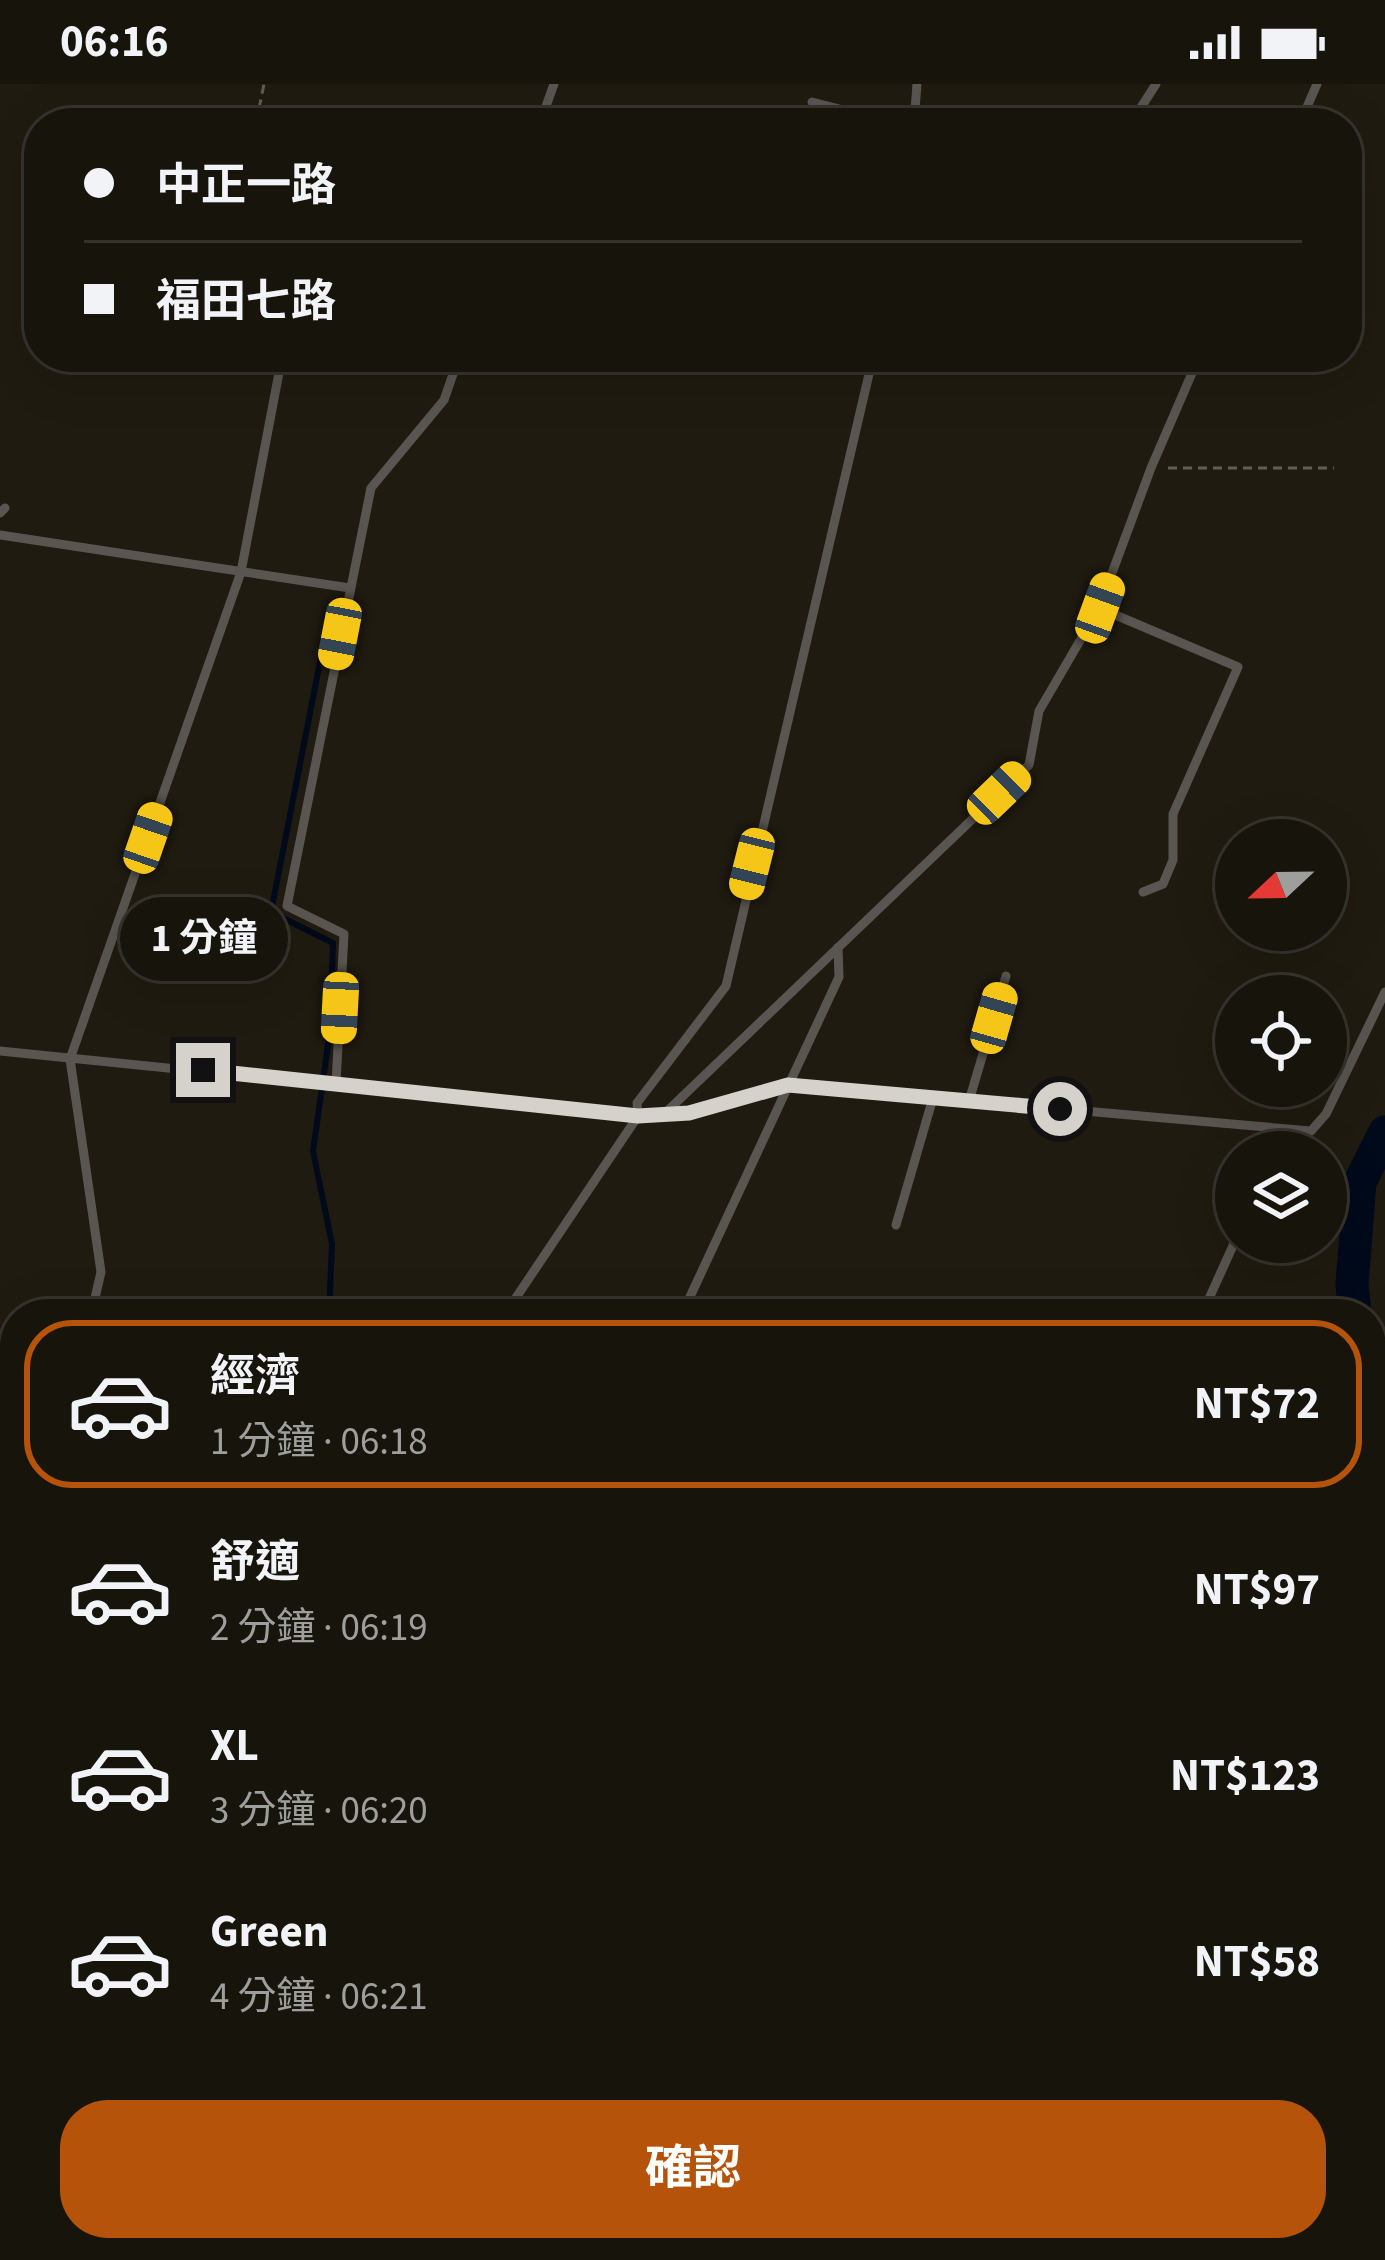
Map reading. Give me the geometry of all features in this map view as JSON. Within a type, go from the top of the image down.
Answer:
[{"type":"lane","points":[[812,102],[835,108]]},
{"type":"lane","points":[[94,1299],[101,1272],[70,1059],[241,572],[279,372]]},
{"type":"lane","points":[[336,1082],[344,934],[287,906],[371,488],[444,400],[454,372]]},
{"type":"lane","points":[[516,1299],[638,1116],[637,1102],[726,986],[869,372]]},
{"type":"lane","points":[[661,1117],[1029,765],[1040,711],[1100,608],[1151,468],[1193,372]]},
{"type":"lane","points":[[0,536],[350,588]]},
{"type":"lane","points":[[1100,608],[1238,667],[1173,814],[1174,860],[1163,884],[1143,892]]},
{"type":"lane","points":[[689,1299],[839,977],[838,947]]},
{"type":"lane","points":[[969,1101],[1006,976]]},
{"type":"lane","points":[[0,1051],[638,1116],[689,1113],[788,1085],[1311,1131],[1326,1114],[1385,992]]},
{"type":"lane","points":[[896,1225],[933,1098]]},
{"type":"lane","points":[[1209,1299],[1225,1263]]},
{"type":"path","points":[[1151,468],[1334,468]]},
{"type":"waterway","points":[[330,611],[271,912],[333,943],[330,1031],[313,1151],[332,1244],[330,1299]]},
{"type":"waterway","points":[[1354,1299],[1360,1182],[1385,1132]]},
{"type":"route","points":[[203,1070],[638,1116],[689,1113],[788,1085],[1060,1109]]}]
